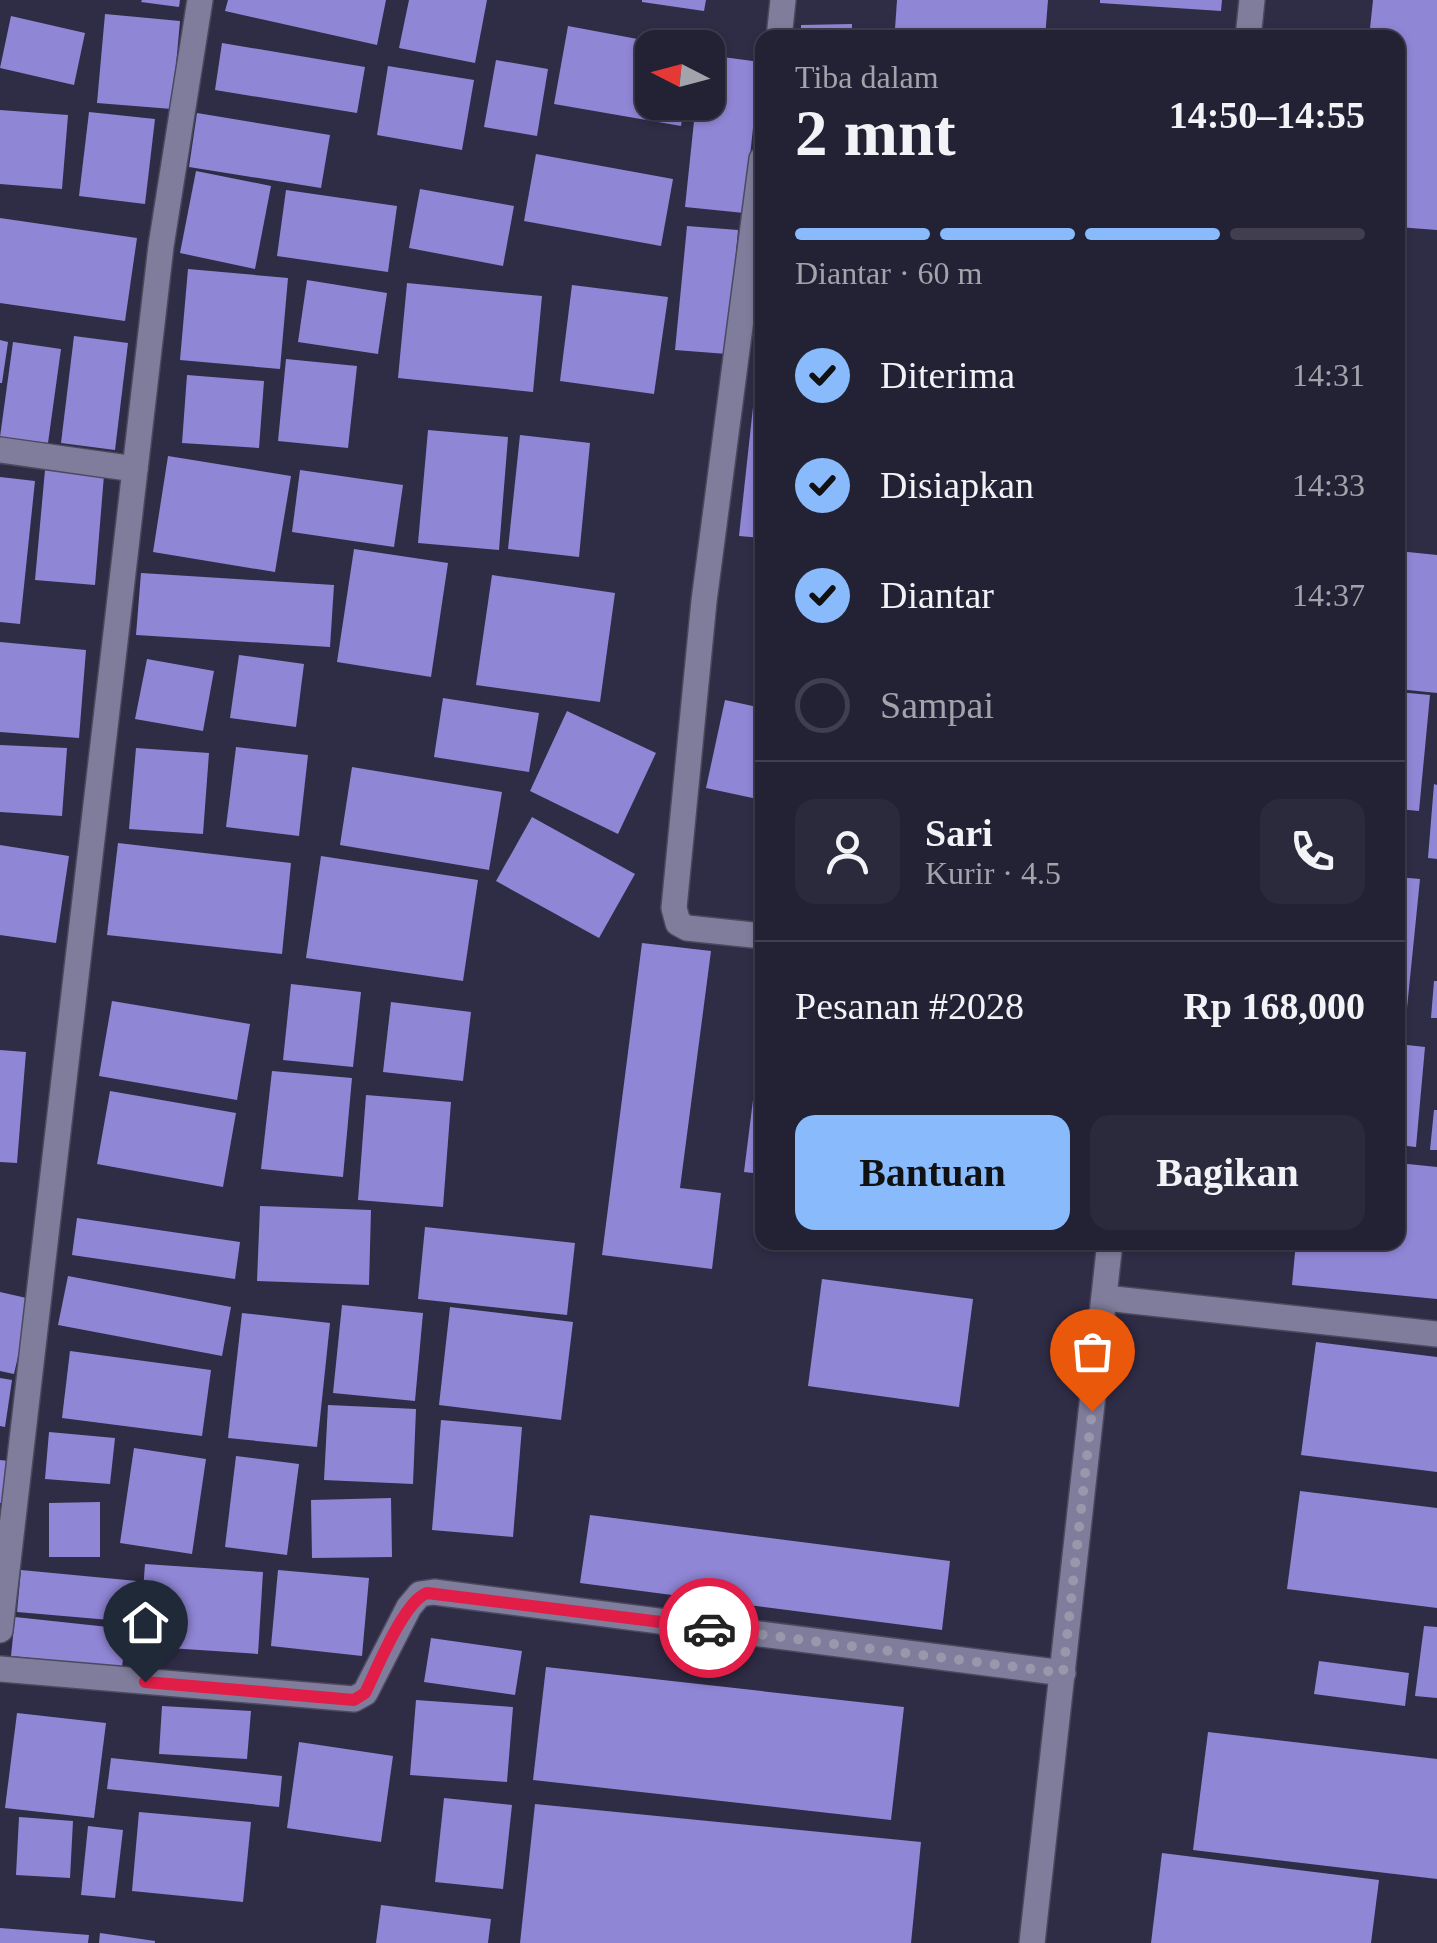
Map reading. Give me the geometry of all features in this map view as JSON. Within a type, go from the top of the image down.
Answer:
[{"type":"street","points":[[0,1630],[160,246],[200,0]]},
{"type":"street","points":[[779,30],[784,0]]},
{"type":"street","points":[[1249,30],[1252,0]]},
{"type":"street","points":[[755,213],[704,601],[674,908],[678,923],[687,928],[755,935]]},
{"type":"street","points":[[0,450],[135,469]]},
{"type":"street","points":[[1032,1943],[1109,1250]]},
{"type":"street","points":[[1104,1298],[1437,1334]]},
{"type":"street","points":[[0,1669],[354,1700],[365,1693],[409,1606],[420,1594],[434,1592],[1063,1673]]},
{"type":"building","points":[[142,0],[180,0],[179,7]]},
{"type":"building","points":[[228,0],[386,0],[377,45],[225,11]]},
{"type":"building","points":[[409,0],[487,0],[475,63],[399,48]]},
{"type":"building","points":[[642,0],[706,0],[704,11]]},
{"type":"building","points":[[897,0],[1048,0],[1046,30],[895,29]]},
{"type":"building","points":[[1100,0],[1222,0],[1221,11]]},
{"type":"building","points":[[1373,0],[1437,0],[1437,230],[1405,228],[1405,30],[1370,30]]},
{"type":"building","points":[[105,14],[180,21],[172,109],[97,103]]},
{"type":"building","points":[[11,16],[85,33],[74,85],[0,68]]},
{"type":"building","points":[[852,24],[852,30],[801,30],[801,25]]},
{"type":"building","points":[[568,26],[635,39],[635,118],[554,104]]},
{"type":"building","points":[[222,43],[365,67],[357,113],[215,90]]},
{"type":"building","points":[[725,57],[755,61],[755,109],[744,213],[685,207],[694,120],[725,120]]},
{"type":"building","points":[[496,60],[548,69],[537,136],[484,127]]},
{"type":"building","points":[[388,66],[474,80],[462,150],[377,135]]},
{"type":"building","points":[[0,110],[68,115],[62,189],[0,184]]},
{"type":"building","points":[[89,112],[155,119],[145,204],[79,196]]},
{"type":"building","points":[[197,113],[330,135],[321,188],[189,167]]},
{"type":"building","points":[[646,120],[682,120],[681,126]]},
{"type":"building","points":[[536,154],[673,179],[661,246],[524,221]]},
{"type":"building","points":[[196,171],[271,186],[255,269],[180,253]]},
{"type":"building","points":[[420,189],[514,206],[503,266],[409,248]]},
{"type":"building","points":[[286,190],[397,206],[388,272],[277,256]]},
{"type":"building","points":[[0,218],[137,238],[125,321],[0,303]]},
{"type":"building","points":[[687,226],[738,230],[727,354],[675,350]]},
{"type":"building","points":[[188,269],[288,278],[280,369],[180,360]]},
{"type":"building","points":[[307,280],[387,293],[378,354],[298,342]]},
{"type":"building","points":[[407,283],[542,296],[533,392],[398,378]]},
{"type":"building","points":[[572,285],[668,297],[654,394],[560,381]]},
{"type":"building","points":[[74,336],[128,343],[115,450],[61,443]]},
{"type":"building","points":[[0,340],[8,342],[2,383],[0,383]]},
{"type":"building","points":[[13,342],[61,349],[48,443],[0,437]]},
{"type":"building","points":[[286,359],[357,366],[348,448],[278,441]]},
{"type":"building","points":[[187,375],[264,381],[259,448],[182,443]]},
{"type":"building","points":[[753,407],[755,407],[755,537],[739,536]]},
{"type":"building","points":[[428,430],[508,437],[499,550],[418,543]]},
{"type":"building","points":[[520,435],[590,443],[579,557],[508,549]]},
{"type":"building","points":[[168,456],[291,476],[275,572],[153,552]]},
{"type":"building","points":[[45,470],[104,475],[95,585],[35,580]]},
{"type":"building","points":[[300,470],[403,485],[394,547],[292,532]]},
{"type":"building","points":[[0,477],[35,481],[20,624],[0,622]]},
{"type":"building","points":[[354,549],[448,563],[431,677],[337,662]]},
{"type":"building","points":[[1405,552],[1437,555],[1437,693],[1405,690]]},
{"type":"building","points":[[141,573],[334,585],[330,647],[136,635]]},
{"type":"building","points":[[492,575],[615,593],[600,702],[476,685]]},
{"type":"building","points":[[0,642],[86,650],[79,738],[0,732]]},
{"type":"building","points":[[239,655],[304,664],[296,727],[230,718]]},
{"type":"building","points":[[147,659],[214,671],[203,731],[135,719]]},
{"type":"building","points":[[1405,693],[1430,695],[1419,811],[1405,810]]},
{"type":"building","points":[[443,698],[539,713],[529,772],[434,757]]},
{"type":"building","points":[[725,700],[755,706],[755,798],[706,788]]},
{"type":"building","points":[[567,711],[656,753],[618,834],[530,791]]},
{"type":"building","points":[[0,745],[67,748],[62,816],[0,812]]},
{"type":"building","points":[[236,747],[308,755],[299,836],[226,827]]},
{"type":"building","points":[[136,748],[209,753],[203,834],[129,829]]},
{"type":"building","points":[[352,767],[502,792],[489,870],[340,845]]},
{"type":"building","points":[[1434,784],[1437,785],[1437,859],[1428,858]]},
{"type":"building","points":[[532,817],[635,874],[599,938],[496,881]]},
{"type":"building","points":[[118,843],[291,863],[282,954],[107,935]]},
{"type":"building","points":[[0,845],[69,856],[56,943],[0,935]]},
{"type":"building","points":[[321,856],[478,880],[463,981],[306,958]]},
{"type":"building","points":[[1405,878],[1420,879],[1405,1028]]},
{"type":"building","points":[[642,943],[711,951],[680,1188],[721,1193],[712,1269],[602,1255]]},
{"type":"building","points":[[1434,981],[1437,1018],[1431,1018]]},
{"type":"building","points":[[291,984],[361,992],[353,1067],[283,1060]]},
{"type":"building","points":[[112,1001],[250,1024],[237,1100],[99,1076]]},
{"type":"building","points":[[391,1002],[471,1012],[463,1081],[383,1072]]},
{"type":"building","points":[[1405,1045],[1425,1047],[1416,1147],[1405,1146]]},
{"type":"building","points":[[0,1050],[26,1052],[17,1163],[0,1162]]},
{"type":"building","points":[[272,1071],[352,1078],[343,1177],[261,1169]]},
{"type":"building","points":[[755,1084],[755,1173],[744,1172]]},
{"type":"building","points":[[110,1091],[236,1113],[223,1187],[97,1164]]},
{"type":"building","points":[[366,1095],[451,1102],[443,1207],[358,1200]]},
{"type":"building","points":[[1434,1110],[1437,1150],[1430,1150]]},
{"type":"building","points":[[1405,1164],[1437,1167],[1437,1299],[1292,1285],[1295,1250],[1405,1250]]},
{"type":"building","points":[[260,1206],[371,1210],[369,1285],[257,1281]]},
{"type":"building","points":[[77,1218],[240,1242],[235,1279],[72,1255]]},
{"type":"building","points":[[425,1227],[575,1243],[567,1315],[418,1299]]},
{"type":"building","points":[[68,1276],[231,1307],[222,1356],[58,1325]]},
{"type":"building","points":[[822,1279],[973,1299],[959,1407],[808,1386]]},
{"type":"building","points":[[0,1292],[31,1299],[14,1374],[0,1371]]},
{"type":"building","points":[[342,1305],[423,1313],[415,1401],[333,1393]]},
{"type":"building","points":[[450,1307],[573,1322],[561,1420],[439,1405]]},
{"type":"building","points":[[242,1313],[330,1323],[317,1447],[228,1438]]},
{"type":"building","points":[[1316,1342],[1437,1357],[1437,1472],[1301,1455]]},
{"type":"building","points":[[70,1351],[211,1370],[202,1436],[62,1418]]},
{"type":"building","points":[[0,1378],[12,1380],[5,1427],[0,1426]]},
{"type":"building","points":[[328,1405],[416,1409],[413,1484],[324,1480]]},
{"type":"building","points":[[441,1420],[522,1427],[513,1537],[432,1530]]},
{"type":"building","points":[[49,1432],[115,1438],[110,1484],[45,1479]]},
{"type":"building","points":[[134,1448],[206,1459],[192,1554],[120,1543]]},
{"type":"building","points":[[236,1456],[299,1464],[287,1555],[225,1547]]},
{"type":"building","points":[[0,1460],[9,1461],[2,1503],[0,1503]]},
{"type":"building","points":[[1300,1491],[1437,1508],[1437,1608],[1287,1589]]},
{"type":"building","points":[[391,1498],[392,1557],[312,1558],[311,1500]]},
{"type":"building","points":[[100,1502],[100,1557],[49,1557],[49,1503]]},
{"type":"building","points":[[590,1515],[950,1561],[942,1630],[580,1583]]},
{"type":"building","points":[[145,1564],[263,1572],[258,1654],[139,1646]]},
{"type":"building","points":[[21,1570],[137,1581],[133,1622],[17,1612]]},
{"type":"building","points":[[278,1570],[369,1578],[362,1656],[271,1646]]},
{"type":"building","points":[[15,1617],[127,1629],[122,1667],[11,1656]]},
{"type":"building","points":[[1424,1626],[1437,1627],[1437,1698],[1415,1696]]},
{"type":"building","points":[[431,1638],[522,1651],[515,1695],[424,1682]]},
{"type":"building","points":[[1319,1661],[1409,1673],[1405,1706],[1314,1694]]},
{"type":"building","points":[[546,1667],[904,1707],[891,1820],[533,1780]]},
{"type":"building","points":[[416,1700],[513,1707],[507,1782],[410,1775]]},
{"type":"building","points":[[162,1706],[251,1711],[247,1759],[159,1754]]},
{"type":"building","points":[[17,1713],[106,1723],[94,1818],[5,1808]]},
{"type":"building","points":[[1208,1732],[1437,1759],[1437,1879],[1193,1850]]},
{"type":"building","points":[[299,1742],[393,1756],[381,1842],[287,1828]]},
{"type":"building","points":[[111,1758],[282,1776],[279,1807],[107,1789]]},
{"type":"building","points":[[444,1798],[512,1805],[503,1889],[435,1882]]},
{"type":"building","points":[[535,1804],[921,1842],[911,1943],[520,1943]]},
{"type":"building","points":[[139,1812],[251,1822],[243,1902],[132,1891]]},
{"type":"building","points":[[19,1817],[73,1821],[70,1878],[16,1875]]},
{"type":"building","points":[[88,1826],[123,1830],[115,1898],[81,1895]]},
{"type":"building","points":[[1162,1853],[1379,1880],[1371,1943],[1151,1943]]},
{"type":"building","points":[[381,1905],[491,1919],[488,1943],[376,1943]]},
{"type":"building","points":[[0,1928],[89,1935],[88,1943],[0,1943]]},
{"type":"building","points":[[100,1933],[155,1941],[155,1943],[99,1943]]},
{"type":"way so far","points":[[709,1628],[1063,1673],[1092,1411]]},
{"type":"route","points":[[145,1682],[354,1700],[365,1693],[409,1606],[420,1594],[434,1592],[709,1628]]}]
